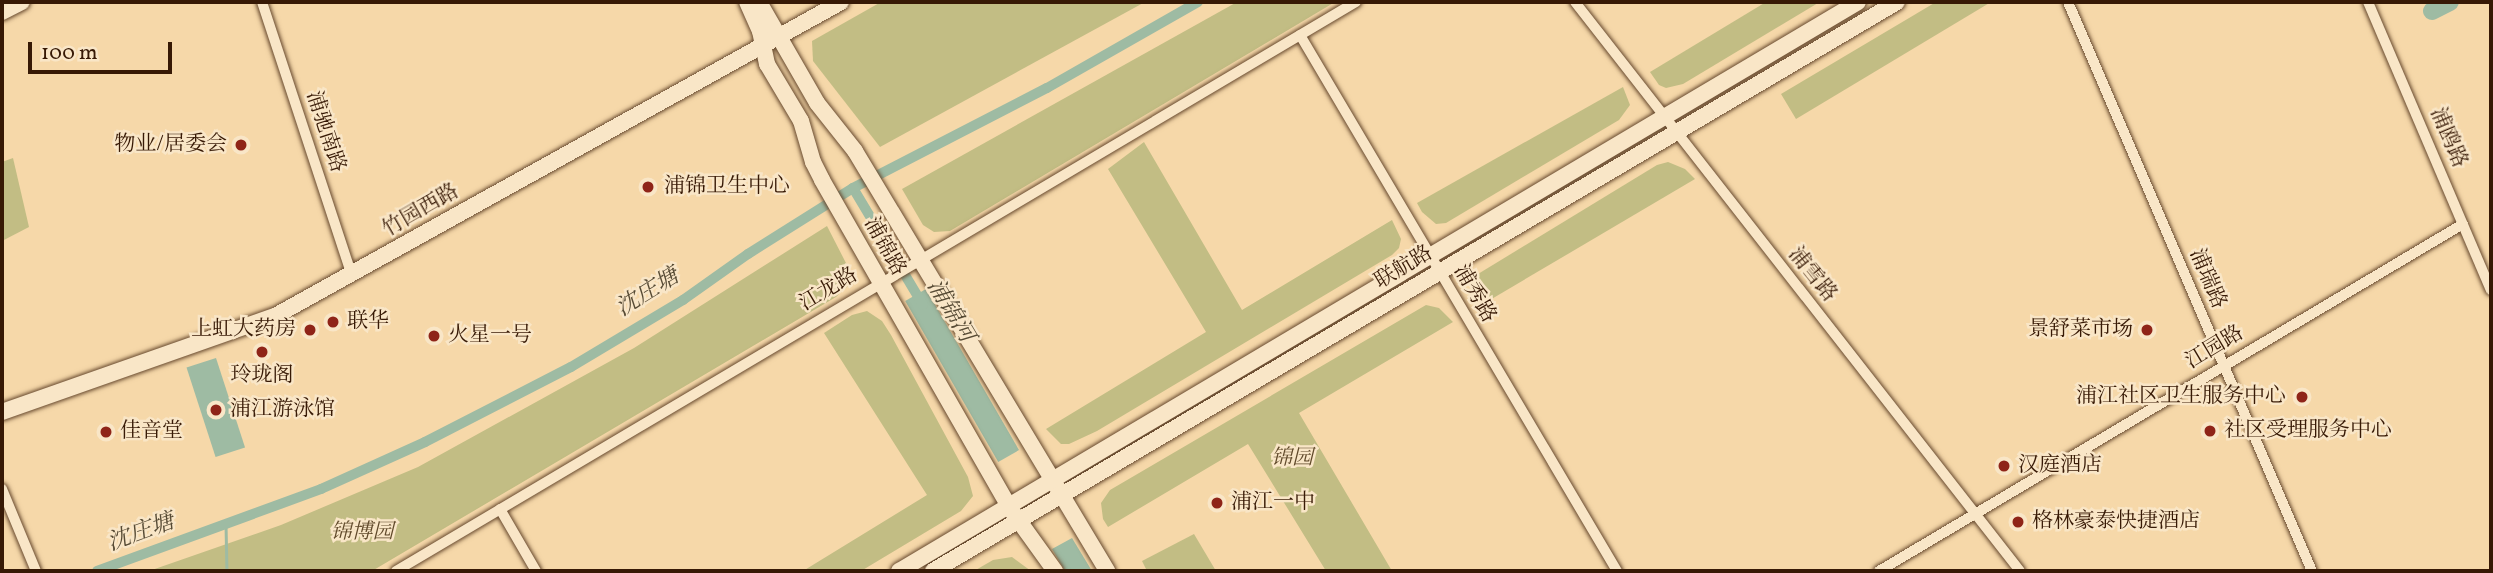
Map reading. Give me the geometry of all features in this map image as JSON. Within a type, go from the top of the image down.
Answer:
[{"type":"street","points":[[2,12],[22,2]]},
{"type":"street","name":"浦驰南路","points":[[262,2],[352,275]]},
{"type":"street","name":"浦锦路","points":[[747,2],[767,64],[801,121],[813,162],[822,180],[879,283],[1055,571]]},
{"type":"street","points":[[759,2],[778,36]]},
{"type":"street","name":"竹园西路","points":[[2,412],[275,316],[762,43],[841,2]]},
{"type":"street","name":"江龙路","points":[[396,571],[1356,2]]},
{"type":"street","name":"浦雪路","points":[[1575,2],[2020,571]]},
{"type":"street","name":"联航路","points":[[933,571],[1019,511],[1431,256],[1858,2]]},
{"type":"street","name":"联航路","points":[[1053,490],[1439,272],[1897,2]]},
{"type":"street","name":"浦瑞路","points":[[2068,2],[2312,571]]},
{"type":"street","name":"浦鸥路","points":[[2368,2],[2491,290]]},
{"type":"street","name":"浦秀路","points":[[1300,35],[1617,571]]},
{"type":"street","name":"浦锦路","points":[[778,36],[829,120],[861,160],[1053,490],[1107,571]]},
{"type":"street","name":"江园路","points":[[1879,571],[2463,224]]},
{"type":"street","points":[[2,489],[35,570]]},
{"type":"street","points":[[500,509],[536,571]]},
{"type":"street","name":"联航路","points":[[899,571],[1019,511]]},
{"type":"green space","points":[[881,2],[1145,2],[880,147],[813,61],[812,41]]},
{"type":"green space","points":[[1237,2],[1335,2],[950,231],[934,232],[923,225],[902,189]]},
{"type":"green space","points":[[1766,2],[1818,3],[1683,84],[1666,88],[1659,85],[1650,72]]},
{"type":"green space","points":[[1936,2],[1991,2],[1796,119],[1781,94]]},
{"type":"green space","points":[[1623,87],[1630,105],[1619,120],[1446,223],[1436,224],[1422,212],[1417,203]]},
{"type":"green space","points":[[1144,142],[1242,310],[1392,220],[1401,239],[1399,248],[1392,255],[1097,431],[1069,444],[1061,444],[1046,429],[1206,332],[1108,169]]},
{"type":"green space","points":[[13,158],[29,227],[2,241],[2,162]]},
{"type":"green space","points":[[1668,162],[1685,169],[1695,179],[1478,307],[1472,288],[1478,274],[1657,165]]},
{"type":"green space","name":"锦博园","points":[[827,226],[847,265],[849,285],[836,297],[372,571],[149,571],[281,525],[418,467],[634,348]]},
{"type":"green space","name":"锦园","points":[[1426,305],[1439,308],[1453,322],[1299,413],[1392,571],[1326,571],[1248,444],[1108,527],[1103,519],[1101,503],[1110,490]]},
{"type":"green space","points":[[867,311],[882,321],[891,335],[968,477],[973,496],[961,511],[861,571],[803,571],[927,495],[824,333],[852,315]]},
{"type":"green space","points":[[1194,534],[1216,571],[1147,571],[1142,561]]},
{"type":"green space","points":[[1012,557],[1031,571],[974,571],[993,560]]},
{"type":"shaded area","points":[[926,289],[1019,450],[998,462],[905,301]]},
{"type":"shaded area","name":"浦江游泳馆","points":[[216,358],[245,447],[216,457],[187,368]]},
{"type":"shaded area","points":[[1072,538],[1092,571],[1065,571],[1052,549]]},
{"type":"waterway","name":"沈庄塘","points":[[97,571],[321,489],[425,442],[571,367],[683,300],[748,254],[853,188],[1047,88],[1198,2]]},
{"type":"waterway","points":[[2432,11],[2450,2]]},
{"type":"waterway","name":"浦锦河","points":[[853,188],[923,305]]},
{"type":"waterway","points":[[226,524],[227,571]]},
{"type":"place","name":"物业/居委会","points":[[241,145]]},
{"type":"place","name":"浦锦卫生中心","points":[[648,187]]},
{"type":"place","name":"联华","points":[[333,322]]},
{"type":"place","name":"上虹大药房","points":[[310,330]]},
{"type":"place","name":"景舒菜市场","points":[[2147,330]]},
{"type":"place","name":"火星一号","points":[[434,336]]},
{"type":"place","name":"玲珑阁","points":[[262,352]]},
{"type":"place","name":"浦江社区卫生服务中心","points":[[2302,397]]},
{"type":"place","name":"浦江游泳馆","points":[[216,410]]},
{"type":"place","name":"社区受理服务中心","points":[[2210,431]]},
{"type":"place","name":"佳音堂","points":[[106,432]]},
{"type":"place","name":"汉庭酒店","points":[[2004,466]]},
{"type":"place","name":"浦江一中","points":[[1217,503]]},
{"type":"place","name":"格林豪泰快捷酒店","points":[[2018,522]]}]
